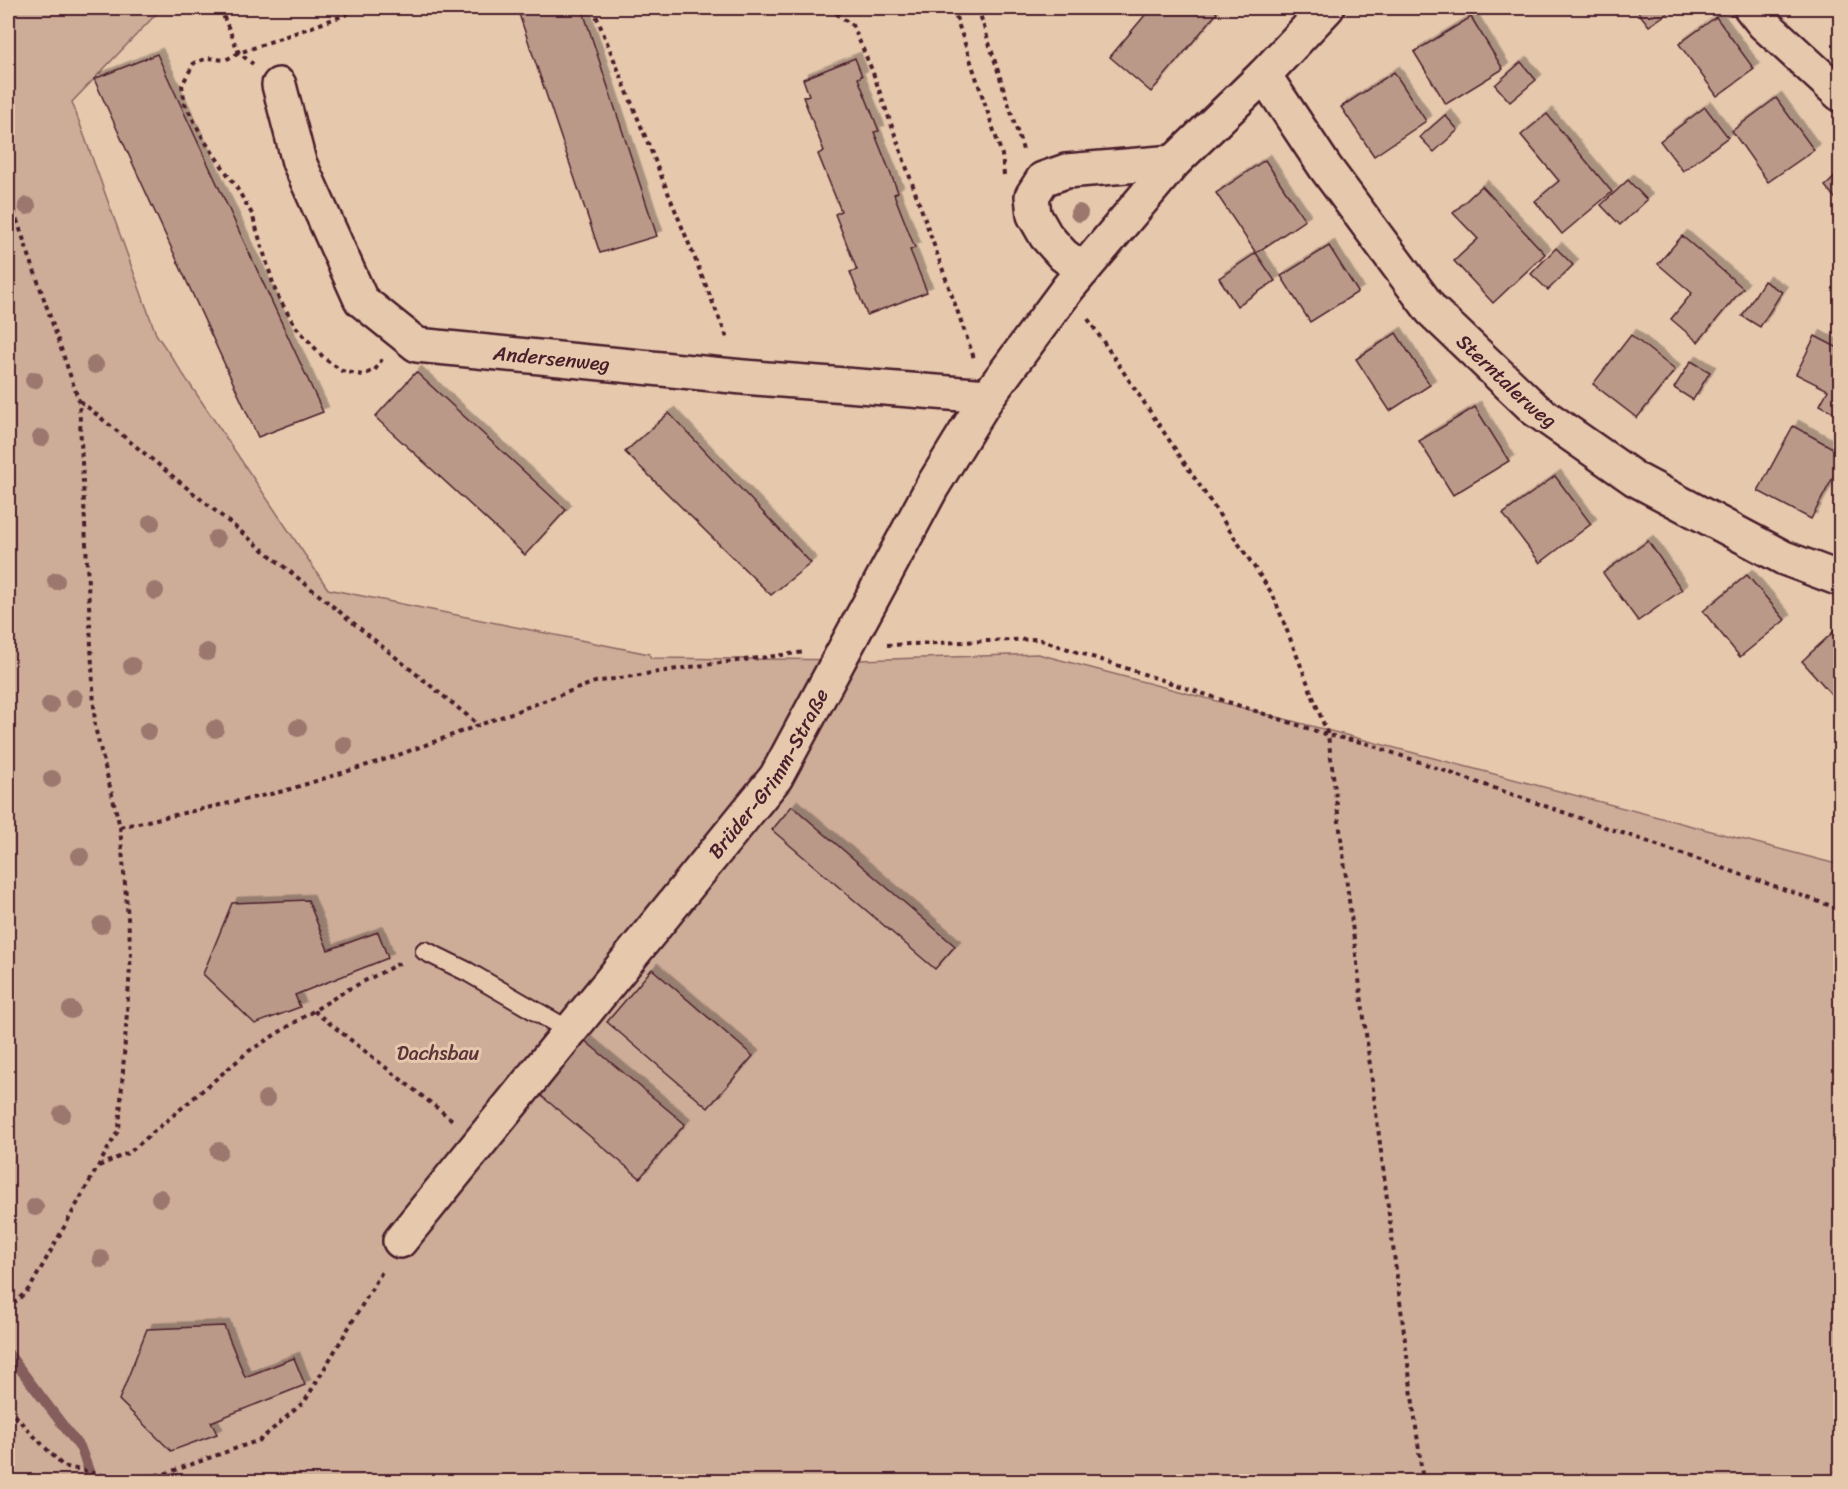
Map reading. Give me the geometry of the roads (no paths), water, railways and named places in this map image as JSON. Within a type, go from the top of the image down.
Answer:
[{"type":"street","name":"Brüder-Grimm-Straße","points":[[400,1241],[776,777],[932,487],[988,396],[1076,279],[1174,162],[1264,75],[1327,8]]},
{"type":"street","points":[[1751,8],[1763,24],[1840,94]]},
{"type":"street","name":"Sterntalerweg","points":[[1264,75],[1325,167],[1431,310],[1536,410],[1635,479],[1784,558],[1840,579]]},
{"type":"street","name":"Andersenweg","points":[[279,85],[299,162],[361,300],[417,345],[742,377],[988,396]]},
{"type":"street","points":[[1076,279],[1063,255],[1046,236],[1035,215],[1032,196],[1043,179],[1066,171],[1174,162]]},
{"type":"lane","points":[[424,951],[468,972],[570,1031]]},
{"type":"waterway","points":[[8,1353],[81,1449],[93,1482]]},
{"type":"park label","name":"Dachsbau","points":[[438,1053]]}]
